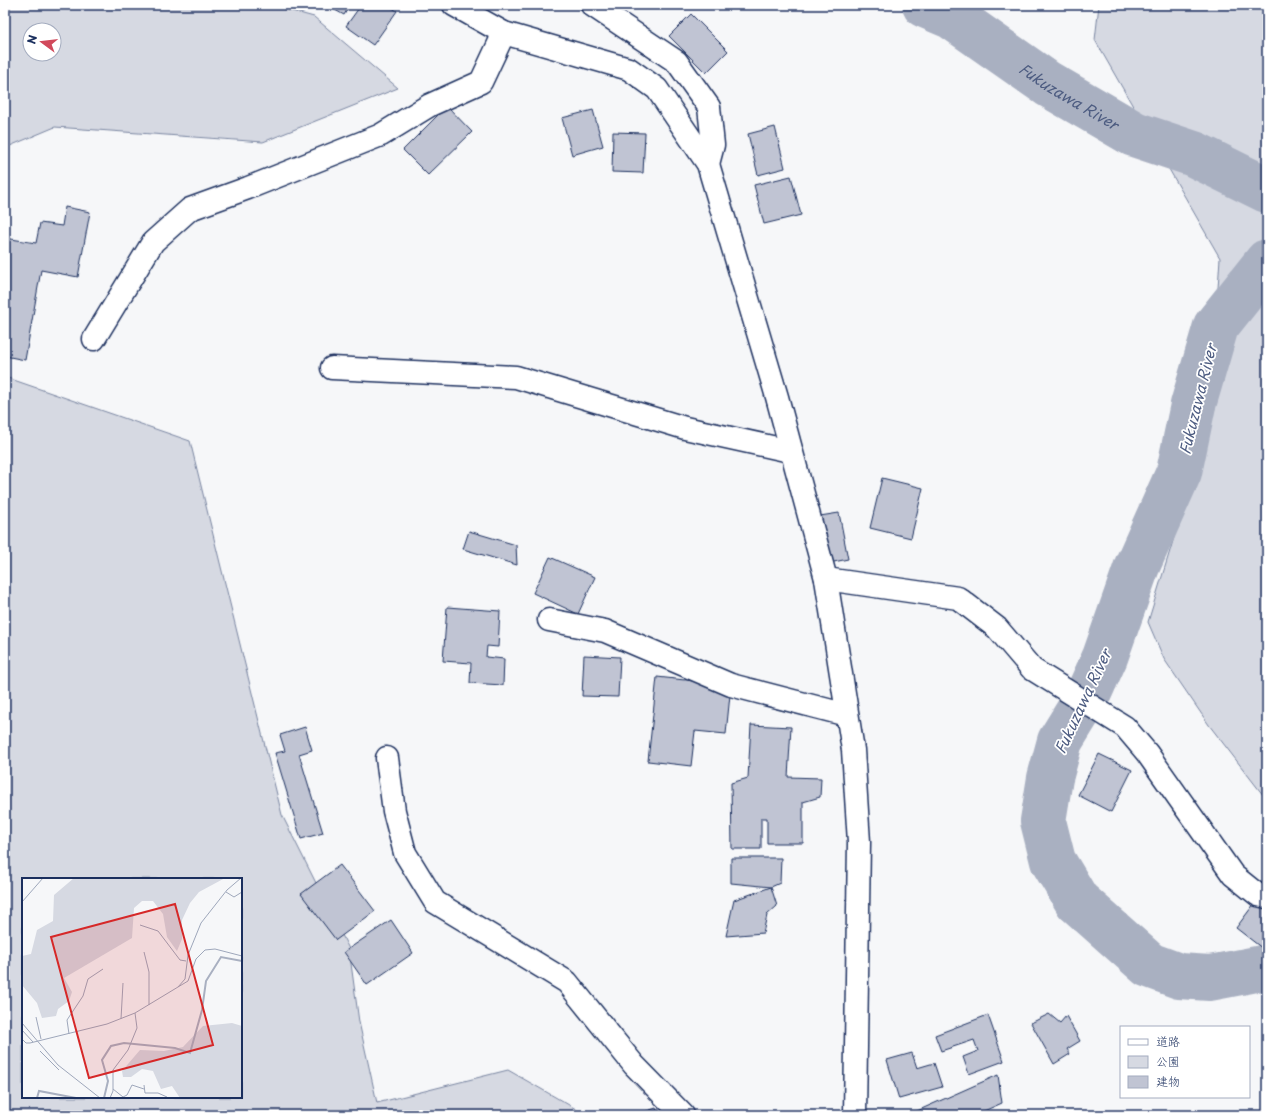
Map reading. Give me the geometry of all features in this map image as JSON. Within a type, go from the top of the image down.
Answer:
[{"type":"street","points":[[454,5],[504,33],[629,69],[657,89],[708,164],[774,390],[826,579],[853,750],[859,842],[855,1115]]},
{"type":"street","points":[[592,5],[677,62],[709,107],[713,145],[708,164]]},
{"type":"street","points":[[94,339],[153,242],[190,209],[248,188],[381,135],[430,105],[481,82],[504,33]]},
{"type":"street","points":[[332,368],[516,377],[685,428],[790,451]]},
{"type":"street","points":[[826,579],[958,598],[996,628],[1032,668],[1125,727],[1147,754],[1233,875],[1258,895],[1267,897]]},
{"type":"street","points":[[549,620],[605,631],[731,685],[847,715]]},
{"type":"street","points":[[387,758],[394,811],[405,853],[435,902],[566,982],[634,1065],[683,1115]]},
{"type":"green space","points":[[5,5],[270,5],[314,17],[398,88],[263,142],[55,127],[5,148]]},
{"type":"green space","points":[[1099,5],[1267,5],[1267,800],[1209,725],[1164,659],[1148,622],[1209,424],[1220,258],[1095,40]]},
{"type":"green space","points":[[5,377],[190,441],[282,815],[349,949],[359,1022],[377,1103],[508,1070],[576,1109],[578,1115],[5,1115]]},
{"type":"building","points":[[326,5],[350,5],[344,15]]},
{"type":"building","points":[[361,5],[388,5],[397,11],[373,45],[346,26]]},
{"type":"building","points":[[691,14],[728,51],[706,73],[669,36]]},
{"type":"building","points":[[447,106],[472,132],[428,175],[403,150]]},
{"type":"building","points":[[593,110],[603,146],[572,155],[562,118]]},
{"type":"building","points":[[775,127],[785,168],[758,175],[748,134]]},
{"type":"building","points":[[613,132],[645,133],[643,173],[612,172]]},
{"type":"building","points":[[791,176],[801,215],[764,224],[754,185]]},
{"type":"building","points":[[65,207],[90,212],[78,277],[41,270],[25,360],[5,356],[5,238],[36,243],[40,223],[62,226]]},
{"type":"building","points":[[882,478],[923,488],[911,538],[870,528]]},
{"type":"building","points":[[839,513],[848,559],[829,563],[820,516]]},
{"type":"building","points":[[469,531],[516,545],[517,565],[463,549]]},
{"type":"building","points":[[550,557],[595,577],[578,614],[533,593]]},
{"type":"building","points":[[447,607],[500,611],[498,647],[487,646],[486,657],[504,659],[503,685],[470,683],[471,663],[443,661]]},
{"type":"building","points":[[584,655],[620,657],[618,697],[582,696]]},
{"type":"building","points":[[657,677],[731,685],[726,734],[695,731],[691,766],[648,761]]},
{"type":"building","points":[[751,725],[791,727],[788,777],[821,778],[820,797],[803,802],[803,843],[767,843],[767,818],[761,818],[761,849],[732,849],[731,783],[748,778]]},
{"type":"building","points":[[305,727],[312,750],[299,754],[323,833],[301,839],[275,753],[285,751],[280,735]]},
{"type":"building","points":[[1099,754],[1132,770],[1111,812],[1078,795]]},
{"type":"building","points":[[731,858],[781,858],[780,883],[771,887],[731,883]]},
{"type":"building","points":[[340,865],[375,911],[336,940],[301,894]]},
{"type":"building","points":[[771,887],[777,906],[767,915],[763,933],[726,936],[734,900]]},
{"type":"building","points":[[1257,900],[1267,908],[1267,952],[1236,928]]},
{"type":"building","points":[[391,920],[413,953],[367,985],[344,952]]},
{"type":"building","points":[[1049,1014],[1060,1023],[1066,1016],[1080,1041],[1067,1049],[1070,1054],[1054,1064],[1031,1023]]},
{"type":"building","points":[[988,1015],[1004,1061],[969,1074],[963,1057],[978,1051],[974,1040],[941,1051],[935,1035]]},
{"type":"building","points":[[912,1053],[917,1068],[934,1063],[942,1087],[899,1099],[887,1060]]},
{"type":"building","points":[[998,1075],[1002,1103],[975,1115],[908,1115]]},
{"type":"building","points":[[656,1108],[659,1115],[635,1115]]},
{"type":"waterway","name":"Fukuzawa River","points":[[925,5],[951,16],[1048,84],[1134,134],[1194,154],[1267,190]]},
{"type":"waterway","name":"Fukuzawa River","points":[[1267,262],[1216,326],[1193,405],[1179,472],[1137,566],[1105,657],[1086,699],[1060,741],[1050,778],[1043,821],[1053,861],[1077,901],[1149,965],[1179,976],[1210,978],[1267,967]]}]
